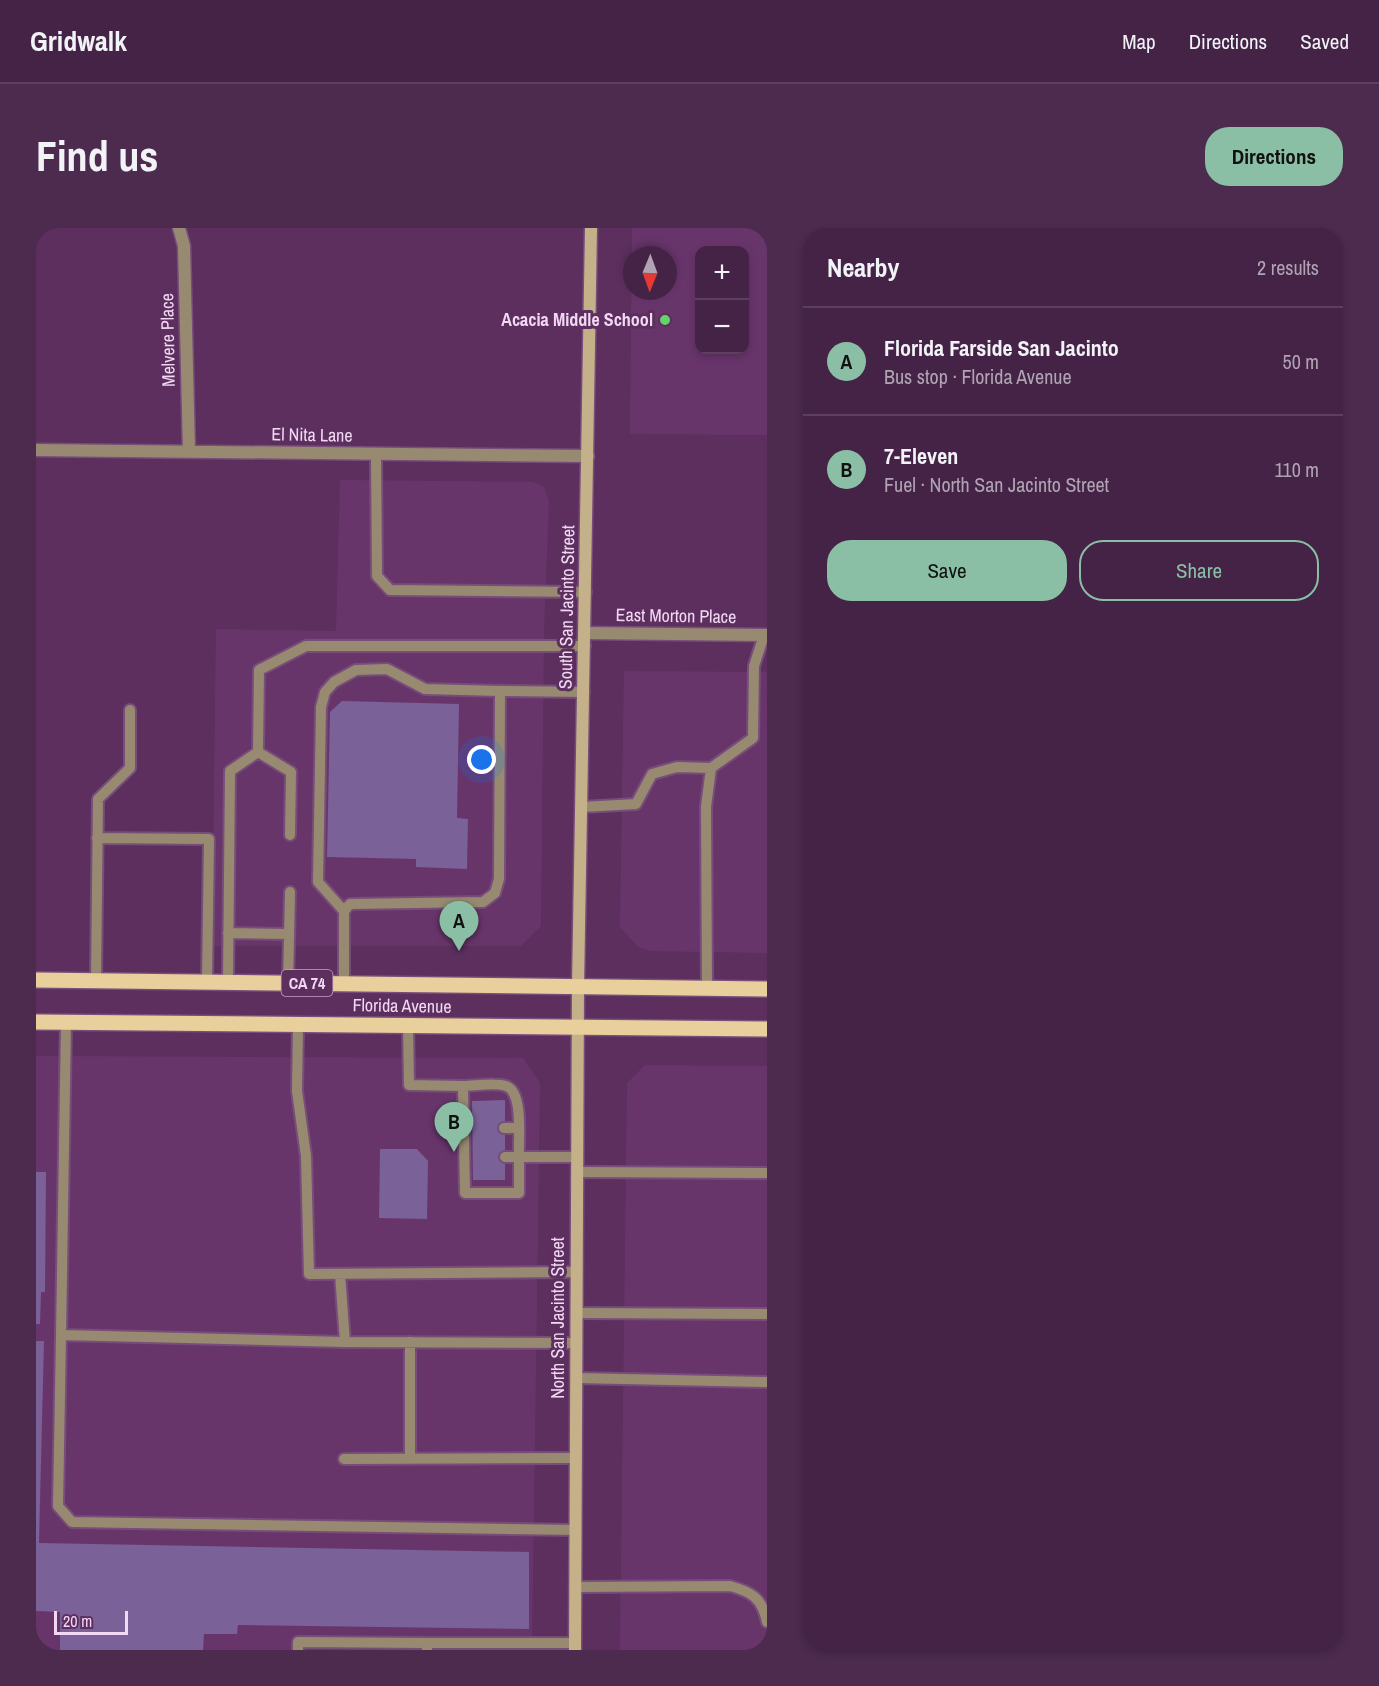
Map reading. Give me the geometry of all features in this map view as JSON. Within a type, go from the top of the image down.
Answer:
[{"type":"main road","name":"South San Jacinto Street","points":[[578,987],[591,228]]},
{"type":"main road","name":"Florida Avenue","points":[[36,980],[767,988]]},
{"type":"main road","name":"North San Jacinto Street","points":[[575,1646],[578,987]]},
{"type":"main road","name":"Florida Avenue","points":[[36,1022],[578,1029],[767,1029]]},
{"type":"street","name":"Melvere Place","points":[[179,228],[184,246],[189,451]]},
{"type":"street","name":"El Nita Lane","points":[[36,450],[588,456]]},
{"type":"street","name":"East Morton Place","points":[[585,640],[765,635]]},
{"type":"lane","points":[[376,454],[377,576],[390,590],[586,592]]},
{"type":"lane","points":[[582,807],[636,804],[652,774],[677,767],[711,768],[753,738],[754,666],[765,635]]},
{"type":"lane","points":[[258,752],[259,670],[306,646],[585,640]]},
{"type":"lane","points":[[344,911],[318,882],[321,707],[325,692],[334,682],[356,670],[387,669],[425,689],[584,692]]},
{"type":"lane","points":[[344,984],[344,911],[350,904],[359,902],[483,902],[495,893],[499,879],[500,691]]},
{"type":"lane","points":[[96,981],[98,799],[130,768],[130,711]]},
{"type":"lane","points":[[258,752],[291,772],[290,835]]},
{"type":"lane","points":[[228,982],[230,771],[258,752]]},
{"type":"lane","points":[[706,988],[706,807],[711,768]]},
{"type":"lane","points":[[97,838],[209,839],[207,982]]},
{"type":"lane","points":[[288,983],[290,892]]},
{"type":"lane","points":[[228,933],[289,934]]},
{"type":"lane","points":[[66,1022],[58,1506],[72,1522],[576,1530]]},
{"type":"lane","points":[[298,1024],[297,1091],[306,1156],[309,1274],[576,1272]]},
{"type":"lane","points":[[408,1026],[409,1085],[505,1086],[514,1091],[518,1101],[519,1193],[465,1193],[468,1128],[463,1086]]},
{"type":"lane","points":[[504,1128],[518,1128]]},
{"type":"lane","points":[[505,1156],[577,1157]]},
{"type":"lane","points":[[577,1172],[767,1173]]},
{"type":"lane","points":[[340,1274],[345,1342]]},
{"type":"lane","points":[[576,1313],[767,1314]]},
{"type":"lane","points":[[61,1335],[345,1342],[576,1343]]},
{"type":"lane","points":[[410,1342],[410,1459]]},
{"type":"lane","points":[[576,1378],[767,1382]]},
{"type":"lane","points":[[344,1459],[575,1458]]},
{"type":"lane","points":[[575,1587],[730,1586],[752,1592],[764,1607],[767,1622]]},
{"type":"lane","points":[[298,1650],[298,1642],[427,1646],[575,1646]]},
{"type":"shaded area","name":"Acacia Middle School","points":[[632,228],[767,228],[767,435],[630,434],[631,300],[677,300],[677,246],[632,246]]},
{"type":"shaded area","points":[[340,480],[533,482],[544,487],[549,501],[544,630],[541,926],[521,946],[212,946],[216,629],[336,631]]},
{"type":"shaded area","points":[[624,671],[767,672],[767,953],[651,951],[638,947],[620,927]]},
{"type":"shaded area","points":[[36,1056],[523,1058],[540,1083],[532,1650],[36,1650]]},
{"type":"shaded area","points":[[645,1065],[767,1066],[767,1650],[620,1650],[627,1083]]},
{"type":"building","points":[[342,701],[459,704],[457,818],[468,819],[467,869],[416,867],[416,859],[327,857],[330,712]]},
{"type":"building","points":[[505,1100],[505,1180],[473,1180],[472,1101]]},
{"type":"building","points":[[380,1149],[417,1149],[428,1161],[427,1219],[379,1218]]},
{"type":"building","points":[[36,1172],[46,1172],[45,1292],[41,1292],[40,1324],[36,1324]]},
{"type":"building","points":[[36,1341],[44,1341],[39,1543],[529,1552],[529,1629],[238,1625],[237,1634],[204,1634],[203,1650],[60,1650],[60,1612],[36,1611]]},
{"type":"place","name":"Acacia Middle School","points":[[665,320]]},
{"type":"place","name":"Florida Farside San Jacinto","points":[[459,951]]},
{"type":"place","name":"7-Eleven","points":[[454,1152]]}]
